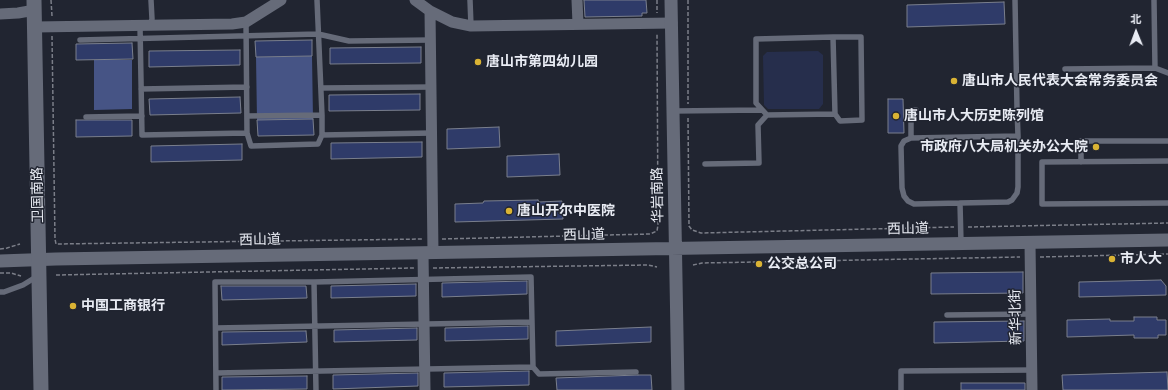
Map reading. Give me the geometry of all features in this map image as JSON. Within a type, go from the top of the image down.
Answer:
[{"type":"main road","name":"卫国南路","points":[[34,5],[41,390]]},
{"type":"street","points":[[35,27],[232,24],[246,22],[282,0]]},
{"type":"street","points":[[415,0],[430,11],[452,22],[471,26],[672,23]]},
{"type":"street","points":[[577,0],[578,24]]},
{"type":"street","name":"华岩南路","points":[[671,0],[678,390]]},
{"type":"street","points":[[0,7],[34,5]]},
{"type":"street","points":[[0,14],[18,13],[34,5]]},
{"type":"street","points":[[425,390],[423,268],[433,239],[430,11]]},
{"type":"street","name":"西山道","points":[[0,261],[1168,240]]},
{"type":"street","name":"新华北街","points":[[1030,243],[1032,390]]},
{"type":"lane","points":[[148,0],[148,18],[140,39],[142,134],[247,133]]},
{"type":"lane","points":[[145,26],[152,19],[151,0]]},
{"type":"lane","points":[[246,22],[247,133],[251,146],[318,144],[322,135],[322,115],[317,0]]},
{"type":"lane","points":[[470,0],[471,26]]},
{"type":"lane","points":[[1015,0],[1015,108],[1018,136],[1017,193],[1012,200],[1008,202],[914,204],[908,201],[904,196],[902,188],[901,146],[904,140],[911,138],[1018,136]]},
{"type":"lane","points":[[1154,0],[1155,68]]},
{"type":"lane","points":[[80,40],[318,34],[349,41],[430,40]]},
{"type":"lane","points":[[765,112],[756,103],[756,39],[833,37],[860,37],[862,120],[840,121],[835,114],[833,37]]},
{"type":"lane","points":[[1065,69],[1155,68],[1168,73]]},
{"type":"lane","points":[[141,89],[247,87]]},
{"type":"lane","points":[[321,88],[431,87]]},
{"type":"lane","points":[[911,138],[911,110],[916,110]]},
{"type":"lane","points":[[672,111],[835,114]]},
{"type":"lane","points":[[705,164],[759,163],[758,125],[765,112]]},
{"type":"lane","points":[[248,116],[322,115]]},
{"type":"lane","points":[[86,117],[142,116]]},
{"type":"lane","points":[[322,135],[432,133]]},
{"type":"lane","points":[[1081,162],[1081,141],[1168,141]]},
{"type":"lane","points":[[1168,161],[1042,162],[1042,204],[1168,203]]},
{"type":"lane","points":[[960,203],[961,244]]},
{"type":"lane","points":[[0,292],[23,285],[40,275]]},
{"type":"lane","points":[[216,390],[215,282],[314,282],[531,278],[532,367],[539,374],[636,372]]},
{"type":"lane","points":[[314,282],[316,390]]},
{"type":"lane","points":[[947,315],[1031,314]]},
{"type":"lane","points":[[216,328],[532,322]]},
{"type":"lane","points":[[216,372],[532,367]]},
{"type":"lane","points":[[901,390],[901,371],[1032,370]]},
{"type":"path","points":[[51,0],[56,244],[433,239],[650,234],[657,231],[658,225],[657,0]]},
{"type":"path","points":[[692,230],[701,233],[1168,223]]},
{"type":"path","points":[[0,249],[20,244]]},
{"type":"path","points":[[693,265],[702,263],[1168,254]]},
{"type":"path","points":[[56,275],[648,265],[657,267]]},
{"type":"path","points":[[0,273],[11,273],[21,276]]},
{"type":"shaded area","points":[[818,51],[823,55],[823,104],[819,109],[768,109],[764,105],[763,56],[767,52]]},
{"type":"shaded area","points":[[312,56],[313,119],[257,120],[256,57]]},
{"type":"shaded area","points":[[94,60],[132,60],[132,109],[94,110]]},
{"type":"building","points":[[584,0],[646,0],[647,13],[642,13],[642,16],[585,17]]},
{"type":"building","points":[[1004,2],[1005,24],[907,27],[907,5]]},
{"type":"building","points":[[312,40],[312,56],[256,57],[255,41]]},
{"type":"building","points":[[132,43],[133,59],[76,60],[76,44]]},
{"type":"building","points":[[421,47],[421,63],[330,64],[330,48]]},
{"type":"building","points":[[240,50],[240,65],[149,67],[149,51]]},
{"type":"building","points":[[420,94],[420,110],[329,111],[329,95]]},
{"type":"building","points":[[240,97],[241,113],[150,115],[149,99]]},
{"type":"building","name":"唐山市人大历史陈列馆","points":[[888,99],[903,99],[904,133],[888,133]]},
{"type":"building","points":[[313,119],[314,135],[258,136],[257,120]]},
{"type":"building","points":[[76,120],[132,120],[132,136],[76,137]]},
{"type":"building","points":[[499,127],[500,147],[447,149],[447,129]]},
{"type":"building","points":[[422,142],[422,157],[331,159],[331,143]]},
{"type":"building","points":[[242,144],[242,160],[151,162],[151,146]]},
{"type":"building","points":[[559,154],[560,175],[507,177],[507,156]]},
{"type":"building","name":"唐山开尔中医院","points":[[538,200],[539,202],[562,201],[563,219],[455,222],[455,204],[483,203],[484,201]]},
{"type":"building","points":[[1023,272],[1023,293],[931,294],[931,273]]},
{"type":"building","points":[[1161,280],[1166,286],[1166,295],[1079,297],[1079,282]]},
{"type":"building","points":[[527,281],[527,294],[442,297],[442,283]]},
{"type":"building","points":[[416,284],[416,296],[331,298],[331,286]]},
{"type":"building","points":[[221,286],[306,286],[307,298],[222,300]]},
{"type":"building","points":[[1134,317],[1157,317],[1157,320],[1166,320],[1166,335],[1158,335],[1158,338],[1134,338],[1134,335],[1067,337],[1067,320],[1110,319],[1110,321],[1134,321]]},
{"type":"building","points":[[1024,321],[1024,341],[934,343],[934,322]]},
{"type":"building","points":[[528,326],[528,339],[445,341],[445,328]]},
{"type":"building","points":[[651,327],[651,342],[556,346],[556,331]]},
{"type":"building","points":[[417,328],[417,340],[334,342],[334,330]]},
{"type":"building","points":[[306,331],[307,342],[222,345],[222,332]]},
{"type":"building","points":[[529,371],[529,385],[444,387],[444,373]]},
{"type":"building","points":[[1167,372],[1168,390],[1063,390],[1062,375]]},
{"type":"building","points":[[418,373],[418,386],[333,389],[333,375]]},
{"type":"building","points":[[651,375],[652,390],[557,390],[556,378]]},
{"type":"building","points":[[307,376],[307,389],[222,390],[222,377]]},
{"type":"building","points":[[961,383],[1025,383],[1025,390],[961,390]]},
{"type":"place","name":"唐山市第四幼儿园","points":[[478,62]]},
{"type":"place","name":"唐山市人民代表大会常务委员会","points":[[954,81]]},
{"type":"place","name":"唐山市人大历史陈列馆","points":[[896,116]]},
{"type":"place","name":"市政府八大局机关办公大院","points":[[1096,147]]},
{"type":"place","name":"唐山开尔中医院","points":[[509,211]]},
{"type":"place","name":"市人大","points":[[1112,259]]},
{"type":"place","name":"公交总公司","points":[[759,264]]},
{"type":"place","name":"中国工商银行","points":[[73,306]]}]
